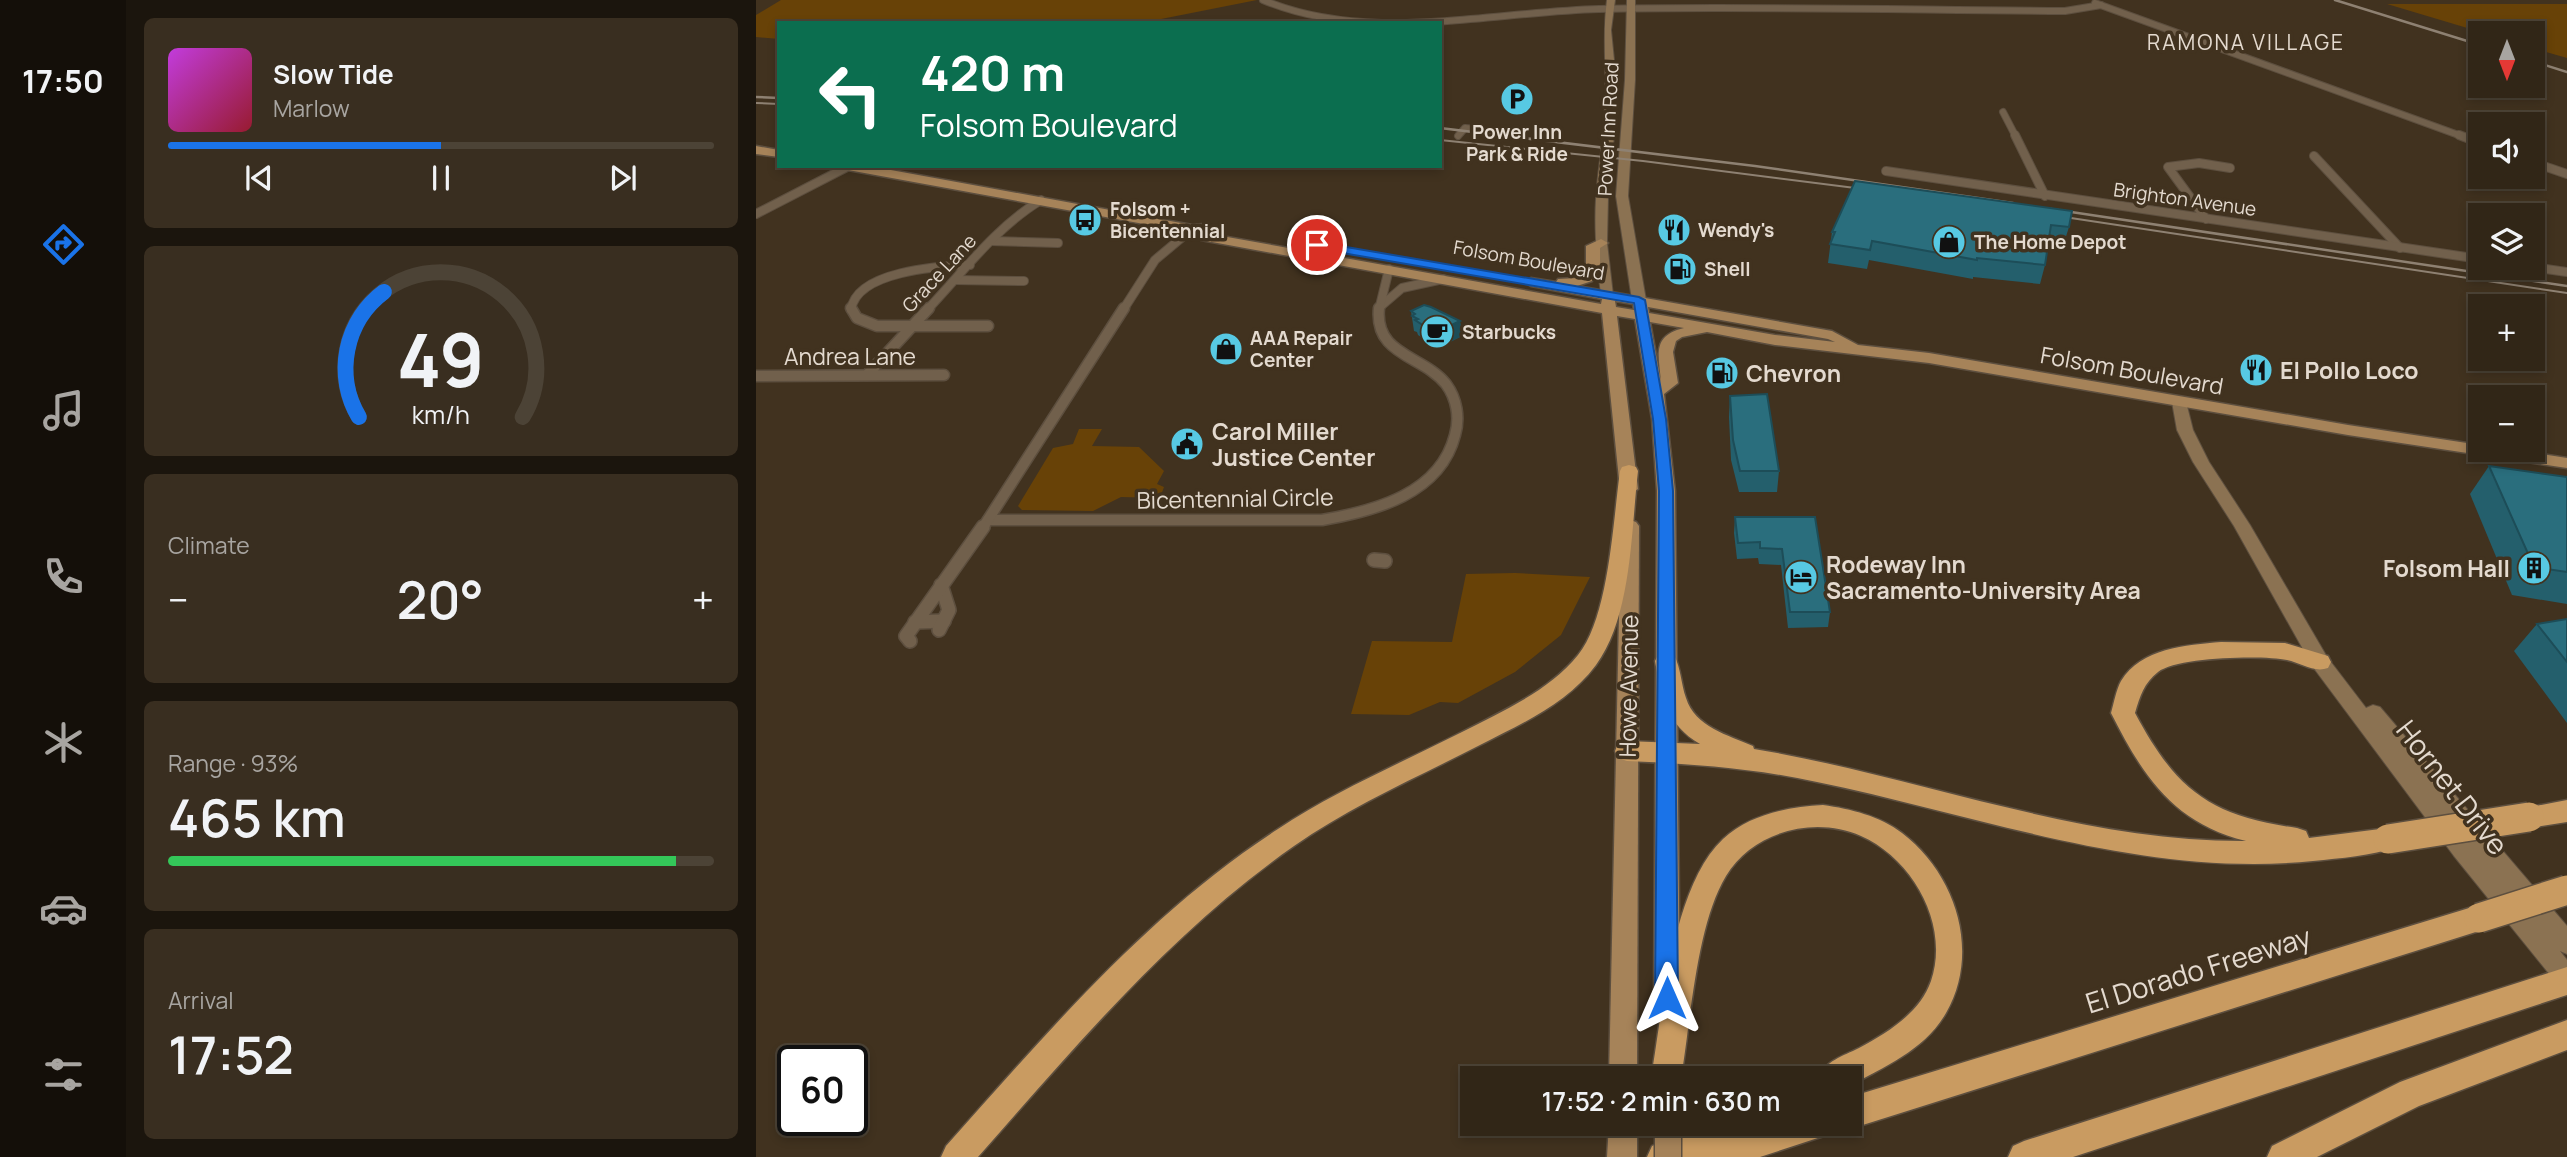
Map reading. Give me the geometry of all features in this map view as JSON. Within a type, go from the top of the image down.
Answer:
[{"type":"highway","points":[[957,1157],[1162,933],[1232,874],[1317,818],[1530,708],[1573,676],[1592,652],[1611,612],[1629,471]]},
{"type":"highway","points":[[2320,662],[2285,651],[2221,650],[2184,654],[2152,664],[2131,684],[2123,713],[2138,745],[2161,779],[2195,808],[2254,834],[2359,843]]},
{"type":"highway","points":[[1666,661],[1673,698],[1678,713],[1685,722],[1705,737],[1762,760]]},
{"type":"highway","points":[[1627,751],[1762,760],[2054,827],[2142,844],[2222,852],[2359,843],[2567,811]]},
{"type":"highway","points":[[1669,1066],[1698,915],[1711,876],[1727,853],[1748,833],[1776,821],[1799,817],[1851,822],[1890,839],[1922,868],[1943,908],[1948,932],[1948,972],[1943,992],[1933,1010],[1905,1037],[1854,1066]]},
{"type":"highway","name":"El Dorado Freeway","points":[[1862,1109],[2567,890]]},
{"type":"highway","points":[[2024,1157],[2567,979]]},
{"type":"highway","points":[[2283,1157],[2411,1094],[2567,1035]]},
{"type":"highway","points":[[1666,1157],[1711,1136]]},
{"type":"highway","points":[[1708,1157],[1777,1136]]},
{"type":"main road","name":"Power Inn Road","points":[[1608,302],[1601,243],[1611,94],[1607,44],[1610,5]]},
{"type":"main road","name":"Power Inn Road","points":[[1631,6],[1630,80],[1622,196],[1640,308]]},
{"type":"main road","points":[[756,150],[777,154]]},
{"type":"main road","name":"Folsom Boulevard","points":[[859,168],[1192,229],[1212,227],[1532,282],[1608,302]]},
{"type":"main road","name":"Folsom Boulevard","points":[[1192,229],[1200,236],[1443,279],[1832,335],[1855,348]]},
{"type":"main road","points":[[1532,282],[1576,282],[1587,278],[1593,272],[1592,246],[1601,243]]},
{"type":"main road","name":"Howe Avenue","points":[[1608,302],[1629,471],[1631,552],[1623,1066]]},
{"type":"main road","name":"Folsom Boulevard","points":[[1640,308],[1730,331],[1824,347],[1855,348],[1989,368],[2179,402],[2567,463]]},
{"type":"main road","name":"Howe Avenue","points":[[1640,308],[1655,393],[1666,491],[1667,1066]]},
{"type":"main road","points":[[1655,393],[1670,383],[1664,347],[1668,340],[1687,331],[1730,331]]},
{"type":"main road","name":"Hornet Drive","points":[[2179,402],[2185,430],[2201,462],[2320,662],[2462,849],[2567,979]]},
{"type":"main road","name":"Hornet Drive","points":[[2301,626],[2567,943]]},
{"type":"main road","points":[[1622,1136],[1622,1157]]},
{"type":"main road","points":[[1666,1157],[1667,1136]]},
{"type":"street","points":[[1264,0],[1301,13],[1373,21],[1610,5]]},
{"type":"street","points":[[1275,0],[1310,10],[1375,16],[1610,5],[1649,9],[2065,11],[2101,5]]},
{"type":"street","points":[[2087,0],[2468,139]]},
{"type":"street","points":[[2003,111],[2045,196]]},
{"type":"street","points":[[1458,136],[1465,128],[1486,130]]},
{"type":"street","points":[[2314,156],[2400,248]]},
{"type":"street","points":[[2206,219],[2168,167],[2186,163],[2212,163],[2230,168]]},
{"type":"street","points":[[2545,166],[2567,174]]},
{"type":"street","points":[[756,214],[844,168]]},
{"type":"street","name":"Brighton Avenue","points":[[1886,171],[2468,257]]},
{"type":"street","name":"Grace Lane","points":[[867,375],[1019,213],[1041,200]]},
{"type":"street","points":[[910,640],[906,636],[915,622],[988,520],[1156,260],[1192,229]]},
{"type":"street","points":[[991,242],[1058,243]]},
{"type":"street","points":[[970,265],[934,266],[900,273],[872,285],[853,300],[851,308],[855,316],[863,322],[894,327],[988,326]]},
{"type":"street","name":"Bicentennial Circle","points":[[988,520],[1322,520],[1366,512],[1406,495],[1424,483],[1445,460],[1457,432],[1458,411],[1455,400],[1443,381],[1387,341],[1380,328],[1379,309],[1389,269]]},
{"type":"street","points":[[2545,269],[2567,272]]},
{"type":"street","points":[[1379,309],[1402,288],[1443,279]]},
{"type":"street","points":[[955,281],[1024,281]]},
{"type":"street","name":"Andrea Lane","points":[[756,376],[944,376]]},
{"type":"street","points":[[915,622],[942,626],[949,610],[941,585]]},
{"type":"shaded area","points":[[781,0],[1257,0],[1151,21],[777,21],[777,39],[756,37],[756,15]]},
{"type":"shaded area","points":[[2387,4],[2567,4],[2567,58],[2545,52],[2545,21],[2468,21],[2468,28]]},
{"type":"shaded area","points":[[1079,429],[1102,429],[1092,446],[1139,447],[1164,471],[1157,484],[1164,487],[1160,498],[1121,497],[1093,511],[1022,510],[1018,506],[1053,448],[1073,444]]},
{"type":"shaded area","points":[[1515,573],[1590,577],[1561,635],[1515,672],[1458,703],[1440,702],[1409,715],[1351,714],[1372,641],[1452,642],[1466,574]]},
{"type":"building","name":"The Home Depot","points":[[1855,181],[2072,211],[2069,227],[2051,225],[2045,265],[1977,260],[1872,241],[1870,250],[1830,244],[1835,232],[1832,232]]},
{"type":"building","points":[[1424,305],[1460,321],[1435,333],[1412,316],[1415,314],[1411,311]]},
{"type":"building","points":[[1767,394],[1779,471],[1740,471],[1733,440],[1730,396]]},
{"type":"building","points":[[2489,466],[2567,477],[2567,572],[2534,567]]},
{"type":"building","name":"Rodeway Inn Sacramento-University Area","points":[[1735,517],[1815,517],[1830,612],[1790,612],[1782,549],[1760,548],[1760,542],[1738,543]]},
{"type":"building","points":[[2567,619],[2567,662],[2537,624]]},
{"type":"tram line","points":[[756,103],[777,104]]},
{"type":"tram line","points":[[1442,140],[1643,161],[1871,190]]},
{"type":"tram line","points":[[2051,215],[2567,293]]},
{"type":"railway","points":[[2335,0],[2468,41]]},
{"type":"railway","points":[[2545,65],[2567,72]]},
{"type":"railway","points":[[756,97],[777,98]]},
{"type":"railway","points":[[1442,128],[1755,166],[2013,203]]},
{"type":"railway","points":[[2051,209],[2567,286]]},
{"type":"place","name":"Power Inn Park & Ride","points":[[1517,99]]},
{"type":"place","name":"Folsom + Bicentennial","points":[[1085,220]]},
{"type":"place","name":"Wendy's","points":[[1674,230]]},
{"type":"place","name":"The Home Depot","points":[[1949,242]]},
{"type":"place","name":"Shell","points":[[1680,269]]},
{"type":"place","name":"Starbucks","points":[[1437,332]]},
{"type":"place","name":"AAA Repair Center","points":[[1226,349]]},
{"type":"place","name":"El Pollo Loco","points":[[2256,370]]},
{"type":"place","name":"Chevron","points":[[1722,373]]},
{"type":"place","name":"Carol Miller Justice Center","points":[[1187,444]]},
{"type":"place","name":"Folsom Hall","points":[[2534,568]]},
{"type":"place","name":"Rodeway Inn Sacramento-University Area","points":[[1801,577]]},
{"type":"district","name":"RAMONA VILLAGE","points":[[2246,42]]},
{"type":"route","points":[[1317,245],[1639,300],[1660,419],[1666,491],[1667,998]]}]
